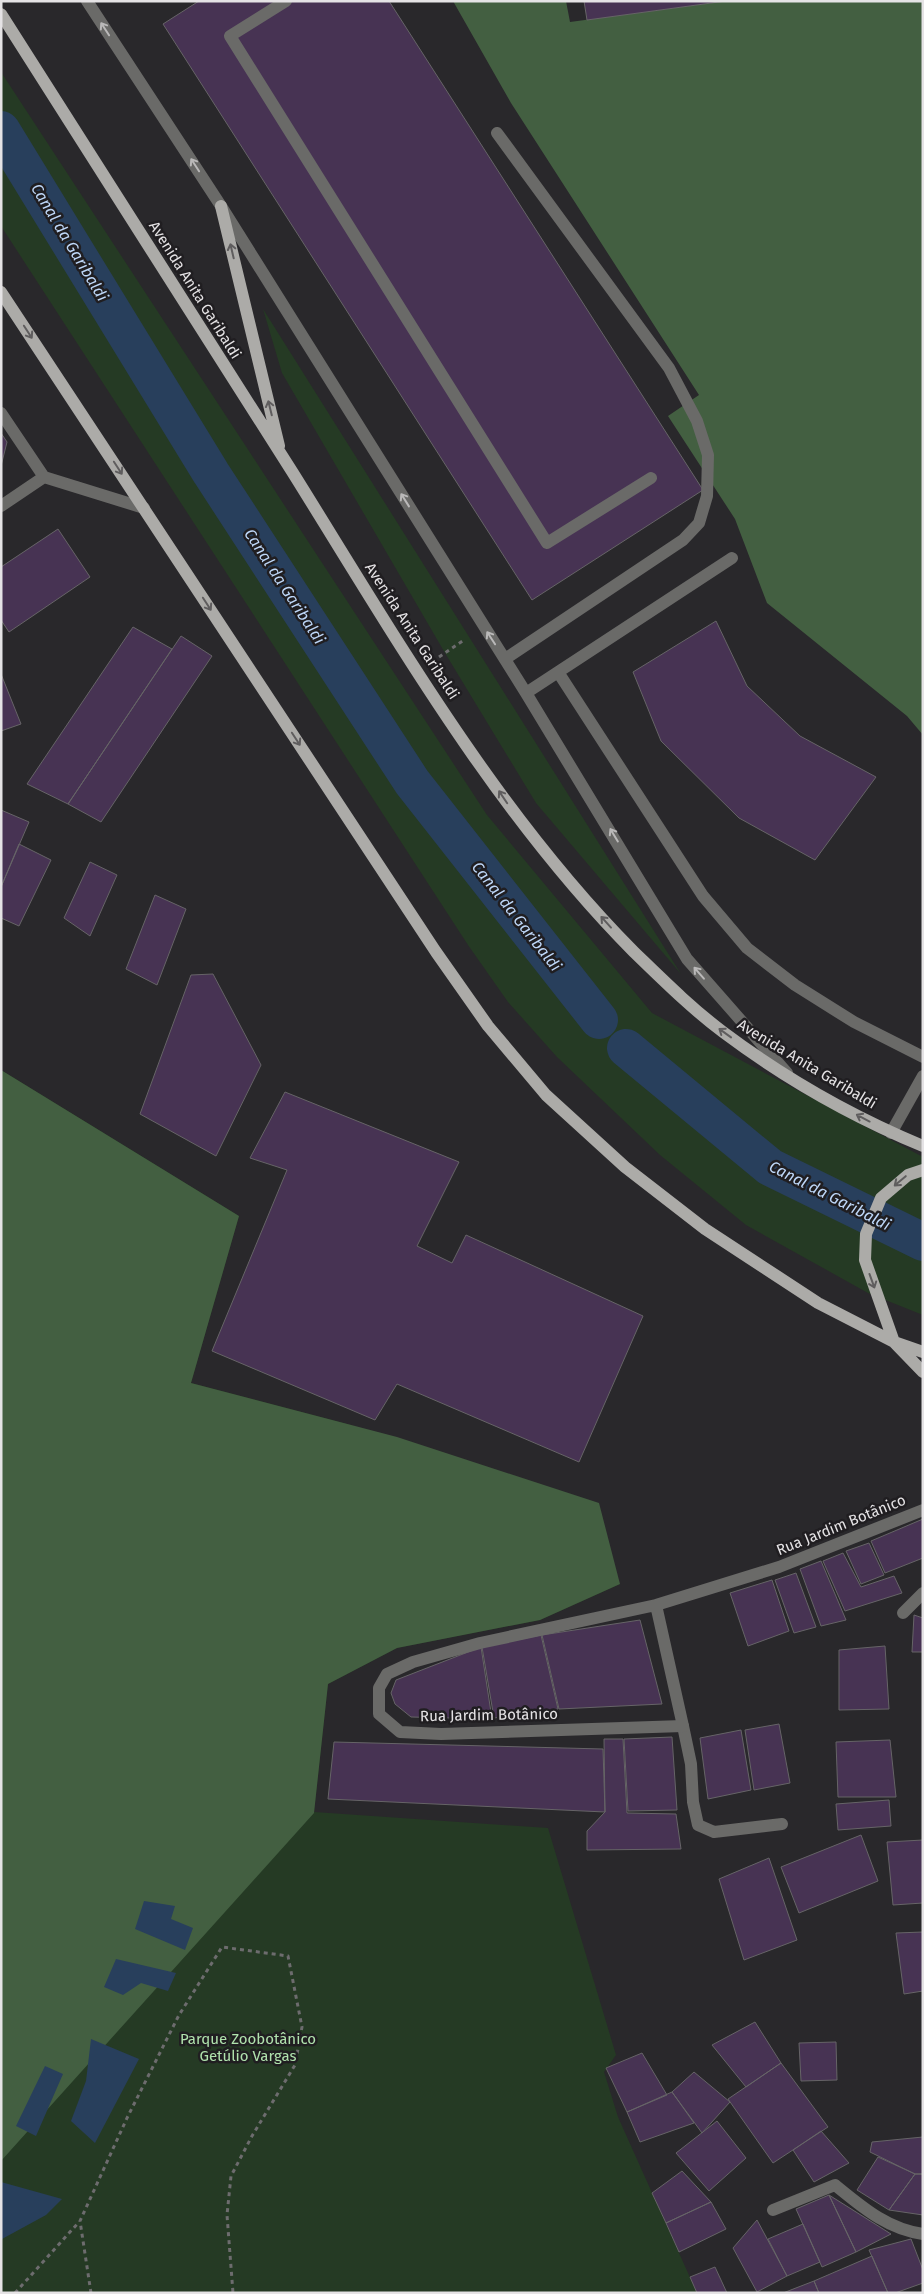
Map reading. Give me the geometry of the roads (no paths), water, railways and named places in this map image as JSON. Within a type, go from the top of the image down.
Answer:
[{"type":"main road","name":"Avenida Anita Garibaldi","points":[[1,14],[417,672],[518,818],[563,875],[613,930],[664,981],[722,1031],[789,1076],[891,1133],[923,1146]]},
{"type":"main road","points":[[221,206],[282,456]]},
{"type":"main road","points":[[1,292],[436,952],[488,1026],[546,1095],[625,1167],[705,1229],[818,1304],[894,1342],[923,1352]]},
{"type":"main road","points":[[923,1170],[908,1176],[881,1198],[866,1234],[865,1260],[894,1342],[923,1372]]},
{"type":"street","points":[[87,1],[221,206],[505,659],[687,959],[789,1076]]},
{"type":"street","points":[[286,1],[230,36],[548,543],[651,478]]},
{"type":"street","points":[[497,133],[669,368],[697,421],[708,455],[707,496],[699,523],[683,540],[505,659]]},
{"type":"street","points":[[1,413],[44,477],[144,508]]},
{"type":"street","points":[[1,506],[44,477]]},
{"type":"street","points":[[526,693],[732,558]]},
{"type":"street","points":[[558,672],[703,896],[747,948],[795,985],[828,1006],[923,1057]]},
{"type":"street","points":[[891,1133],[923,1076]]},
{"type":"street","name":"Rua Jardim Botânico","points":[[683,1726],[440,1734],[400,1732],[379,1714],[379,1688],[387,1674],[413,1662],[480,1643],[656,1605],[779,1567],[923,1510]]},
{"type":"street","points":[[903,1613],[923,1593]]},
{"type":"street","points":[[656,1605],[692,1764],[693,1802],[698,1825],[714,1832],[782,1824]]},
{"type":"street","points":[[773,2210],[835,2185],[877,2219],[908,2232],[923,2234]]},
{"type":"water","points":[[144,1901],[175,1906],[171,1919],[193,1928],[185,1950],[135,1929]]},
{"type":"water","points":[[116,1959],[176,1973],[168,1991],[141,1983],[123,1995],[104,1987]]},
{"type":"water","points":[[91,2039],[139,2059],[95,2143],[71,2121],[86,2081]]},
{"type":"water","points":[[45,2066],[63,2074],[36,2136],[16,2126]]},
{"type":"water","points":[[1,2182],[62,2199],[46,2215],[2,2239]]},
{"type":"waterway","name":"Canal da Garibaldi","points":[[1,130],[211,473],[412,782],[599,1020]]},
{"type":"waterway","name":"Canal da Garibaldi","points":[[626,1048],[770,1167],[923,1242]]},
{"type":"park label","name":"Parque Zoobotânico Getúlio Vargas","points":[[248,2048]]}]
